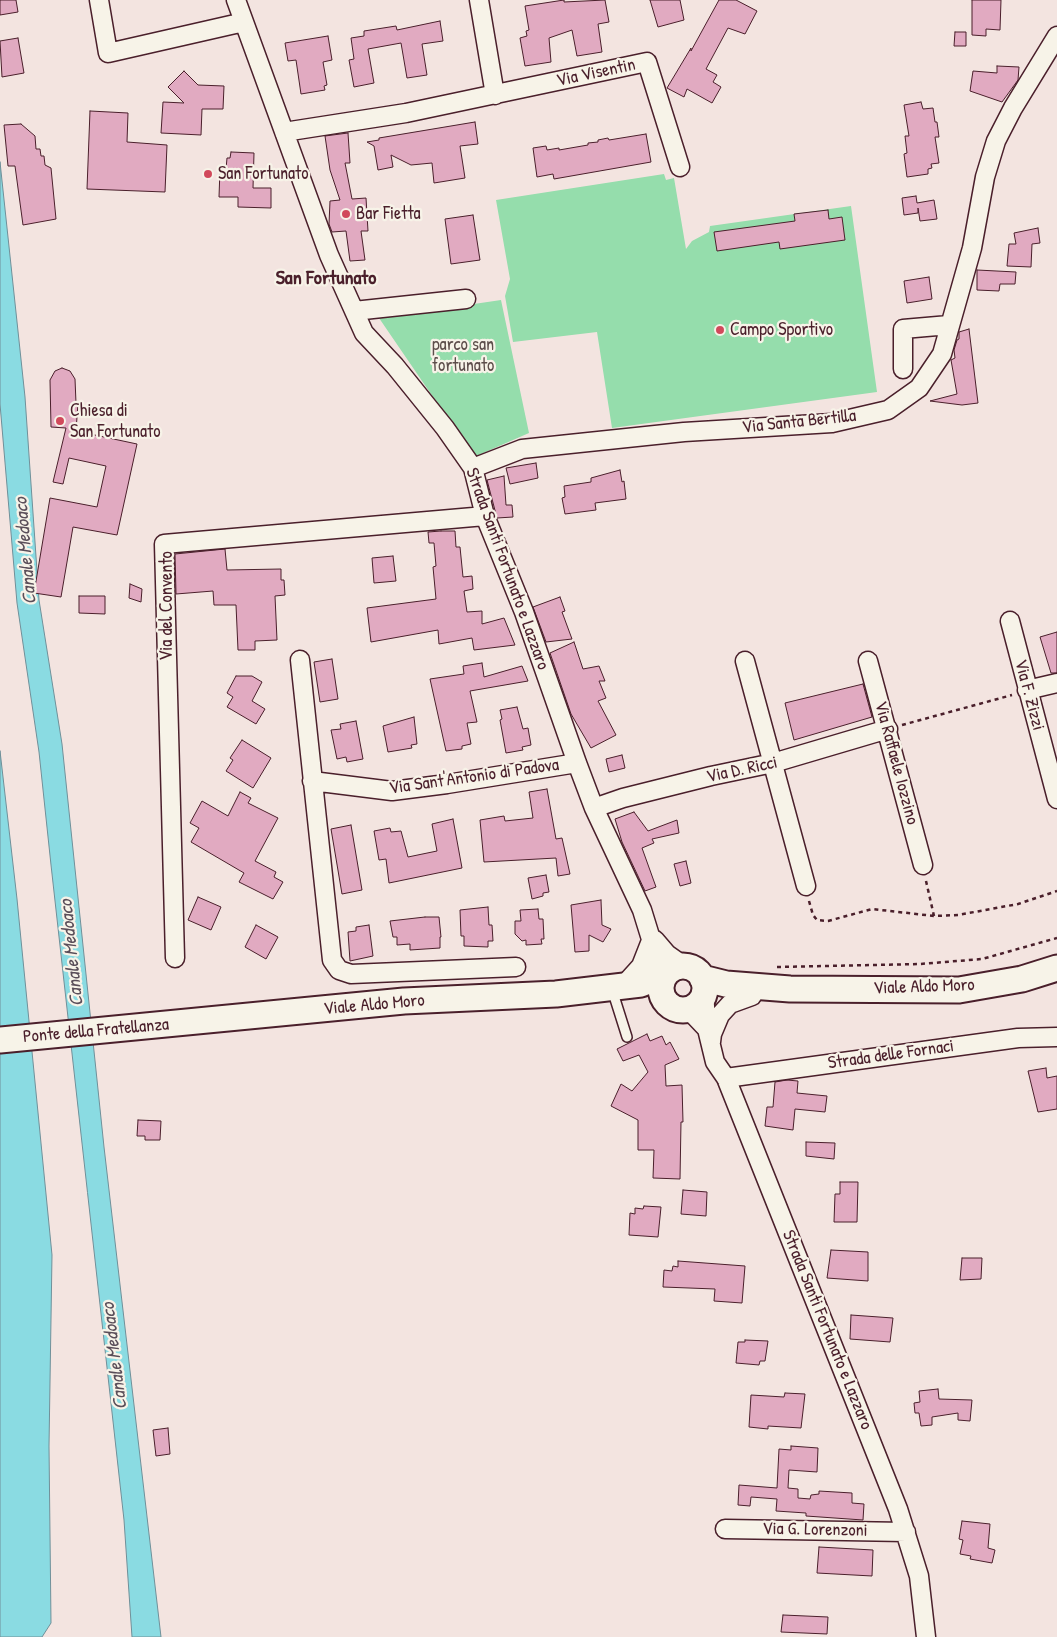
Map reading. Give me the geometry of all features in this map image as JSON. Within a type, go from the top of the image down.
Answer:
[{"type":"main road","name":"Viale Aldo Moro","points":[[191,1021],[404,1001],[556,994],[619,992],[665,1001],[661,987],[726,984],[790,990],[959,990],[1022,979],[1057,968]]},
{"type":"main road","name":"Viale Aldo Moro","points":[[619,992],[641,984],[691,986],[752,996],[790,990]]},
{"type":"main road","name":"Ponte della Fratellanza","points":[[0,1040],[191,1021]]},
{"type":"street","points":[[99,0],[108,53],[244,22]]},
{"type":"street","name":"Strada Santi Fortunato e Lazzaro","points":[[236,0],[329,255],[364,333],[395,366],[445,428],[473,468],[485,516],[524,612],[594,808],[642,910],[659,966],[691,986],[716,1062],[726,1078],[906,1532],[919,1576],[926,1637]]},
{"type":"street","points":[[479,0],[495,95]]},
{"type":"street","name":"Via Santa Bertilla","points":[[473,468],[522,449],[684,432],[832,423],[888,410],[919,388],[942,354],[972,248],[985,177],[996,141],[1013,108],[1057,36]]},
{"type":"street","name":"Via Visentin","points":[[284,132],[406,113],[647,62],[680,167]]},
{"type":"street","points":[[354,311],[466,299]]},
{"type":"street","points":[[903,369],[903,329],[949,325]]},
{"type":"street","name":"Via del Convento","points":[[175,958],[164,544],[485,516]]},
{"type":"street","name":"Via F. Zizzi","points":[[1010,621],[1057,798]]},
{"type":"street","points":[[300,660],[332,960],[338,970],[352,974],[516,967]]},
{"type":"street","name":"Via Raffaele Iozzino","points":[[868,661],[888,729],[923,865]]},
{"type":"street","points":[[745,662],[806,886]]},
{"type":"street","points":[[1027,690],[1057,682]]},
{"type":"street","name":"Via D. Ricci","points":[[594,808],[623,798],[711,776],[773,764],[888,729]]},
{"type":"street","name":"Via Sant'Antonio di Padova","points":[[312,781],[392,791],[577,763]]},
{"type":"street","points":[[619,992],[641,966],[652,938]]},
{"type":"street","name":"Viale Aldo Moro","points":[[711,1047],[712,1034],[720,1015],[730,1004],[752,996]]},
{"type":"street","name":"Strada delle Fornaci","points":[[726,1078],[1018,1038],[1057,1037]]},
{"type":"street","name":"Via G. Lorenzoni","points":[[724,1529],[906,1532]]},
{"type":"lane","points":[[619,992],[627,1038]]},
{"type":"path","points":[[888,729],[1027,690]]},
{"type":"path","points":[[923,865],[934,916]]},
{"type":"path","points":[[806,886],[813,915],[817,920],[828,921],[872,909],[934,916],[958,915],[1018,904],[1057,891]]},
{"type":"path","points":[[775,967],[920,964],[982,959],[1057,938]]},
{"type":"green space","points":[[664,174],[666,180],[674,178],[686,249],[692,241],[709,232],[710,226],[851,206],[877,392],[612,428],[597,332],[513,342],[505,296],[510,279],[496,200]]},
{"type":"green space","name":"parco san fortunato","points":[[501,300],[529,433],[474,457],[379,318]]},
{"type":"water","name":"Canale Medoaco","points":[[0,162],[25,397],[39,600],[62,744],[104,1147],[161,1637],[132,1637],[124,1520],[39,752],[17,603],[0,404]]},
{"type":"water","points":[[0,751],[17,899],[52,1255],[49,1446],[51,1623],[42,1637],[0,1637]]},
{"type":"building","points":[[0,0],[16,0],[18,12],[0,15]]},
{"type":"building","points":[[564,0],[564,2],[605,0],[609,22],[598,24],[602,52],[577,56],[572,30],[549,38],[551,62],[525,66],[520,38],[527,36],[526,31],[529,30],[525,6]]},
{"type":"building","points":[[650,0],[680,0],[684,20],[658,27]]},
{"type":"building","points":[[719,0],[736,0],[757,11],[745,34],[728,28],[706,69],[717,75],[713,82],[721,87],[712,103],[687,89],[684,97],[667,88],[691,48],[691,51]]},
{"type":"building","points":[[972,0],[1001,0],[1000,30],[986,29],[986,36],[972,35]]},
{"type":"building","points":[[440,21],[443,41],[422,44],[427,75],[407,78],[401,43],[368,49],[374,83],[354,87],[349,60],[354,59],[351,38],[364,36],[364,31],[396,26],[397,30]]},
{"type":"building","points":[[955,32],[966,32],[966,46],[954,46]]},
{"type":"building","points":[[328,36],[332,60],[323,62],[327,85],[324,86],[325,90],[301,94],[296,60],[288,61],[285,43]]},
{"type":"building","points":[[18,38],[24,73],[2,77],[0,41]]},
{"type":"building","points":[[997,66],[1019,67],[1018,80],[1002,102],[970,91],[973,71],[997,73]]},
{"type":"building","points":[[184,71],[198,85],[224,86],[223,109],[202,109],[201,135],[161,133],[163,102],[184,103],[168,87]]},
{"type":"building","points":[[921,102],[923,109],[933,108],[939,137],[935,137],[939,163],[931,164],[932,168],[928,169],[928,174],[907,177],[904,154],[907,153],[905,136],[909,136],[904,105]]},
{"type":"building","points":[[90,111],[128,113],[127,142],[167,145],[165,192],[87,189]]},
{"type":"building","points":[[475,122],[478,144],[460,146],[465,178],[434,183],[432,163],[411,165],[391,155],[393,167],[378,170],[374,146],[367,142],[379,140],[379,138]]},
{"type":"building","points":[[21,124],[35,136],[36,149],[40,149],[41,156],[44,156],[45,165],[51,168],[56,219],[23,225],[15,166],[8,166],[4,125]]},
{"type":"building","points":[[348,133],[350,163],[345,163],[352,199],[366,198],[368,231],[361,231],[365,260],[350,261],[346,231],[332,232],[329,224],[330,201],[340,200],[330,170],[325,136]]},
{"type":"building","points":[[646,134],[651,162],[554,179],[553,174],[537,177],[533,148],[546,146],[547,150],[559,148],[559,150],[588,145],[588,143],[608,138],[609,140]]},
{"type":"building","points":[[231,152],[254,153],[253,188],[271,188],[271,208],[238,207],[238,197],[219,197],[220,169],[226,169],[227,158],[230,158]]},
{"type":"building","points":[[916,196],[917,203],[934,200],[937,219],[920,221],[918,208],[918,213],[904,215],[902,198]]},
{"type":"building","points":[[828,210],[829,219],[842,217],[845,240],[780,249],[779,242],[717,251],[714,232],[795,221],[794,214]]},
{"type":"building","points":[[473,215],[480,260],[451,264],[445,219]]},
{"type":"building","points":[[1038,228],[1040,243],[1032,244],[1031,267],[1007,266],[1009,244],[1016,244],[1014,233]]},
{"type":"building","points":[[977,270],[1016,272],[1015,284],[1000,284],[999,291],[977,290]]},
{"type":"building","points":[[929,277],[932,299],[907,303],[904,281]]},
{"type":"building","points":[[969,329],[978,403],[962,405],[930,401],[957,394],[951,360],[955,358],[954,350],[959,339],[959,332]]},
{"type":"building","points":[[62,368],[70,371],[75,379],[76,403],[78,403],[76,431],[137,444],[117,535],[73,527],[61,597],[34,593],[50,498],[97,507],[106,466],[69,458],[63,484],[53,482],[66,428],[51,427],[50,380],[55,371]]},
{"type":"building","points":[[536,463],[538,478],[510,484],[506,468]]},
{"type":"building","points":[[620,470],[622,482],[624,481],[626,499],[595,503],[596,510],[565,514],[562,498],[565,497],[564,486],[591,482],[591,478]]},
{"type":"building","points":[[504,476],[506,505],[512,505],[513,517],[497,518],[487,480]]},
{"type":"building","points":[[455,531],[456,547],[460,547],[463,577],[472,576],[473,589],[464,591],[467,612],[482,611],[482,624],[504,618],[515,645],[474,650],[472,638],[439,644],[438,630],[371,642],[367,608],[436,599],[433,567],[436,566],[434,543],[429,543],[428,532]]},
{"type":"building","points":[[225,549],[227,570],[281,569],[281,580],[284,580],[285,595],[275,596],[277,640],[255,641],[255,650],[238,650],[236,605],[214,605],[213,591],[176,594],[175,554]]},
{"type":"building","points":[[393,556],[396,581],[374,583],[372,558]]},
{"type":"building","points":[[130,584],[142,589],[141,602],[129,598]]},
{"type":"building","points":[[79,596],[105,596],[105,614],[79,613]]},
{"type":"building","points":[[560,597],[565,611],[562,612],[572,639],[546,642],[533,607]]},
{"type":"building","points":[[1057,632],[1057,673],[1051,673],[1040,637]]},
{"type":"building","points":[[574,642],[583,669],[599,666],[605,681],[599,681],[606,698],[598,701],[616,735],[591,748],[571,714],[550,653]]},
{"type":"building","points":[[332,659],[338,699],[320,702],[314,662]]},
{"type":"building","points":[[482,663],[484,677],[522,666],[528,681],[470,691],[477,722],[467,723],[471,744],[462,746],[462,749],[446,751],[430,679],[464,674],[463,666]]},
{"type":"building","points":[[236,676],[252,676],[262,682],[252,701],[265,709],[256,724],[227,707],[233,697],[227,693]]},
{"type":"building","points":[[863,684],[872,717],[794,740],[785,703]]},
{"type":"building","points":[[517,707],[523,729],[528,728],[531,745],[522,747],[523,750],[506,753],[500,710]]},
{"type":"building","points":[[414,717],[417,744],[411,745],[412,748],[388,752],[383,726]]},
{"type":"building","points":[[356,721],[363,759],[347,762],[346,757],[337,759],[331,730],[341,729],[340,724]]},
{"type":"building","points":[[242,740],[271,758],[253,788],[226,771],[233,760],[230,758]]},
{"type":"building","points":[[622,755],[625,768],[609,772],[606,759]]},
{"type":"building","points":[[547,789],[556,839],[562,838],[570,874],[558,876],[556,858],[484,862],[480,820],[504,816],[505,821],[533,818],[529,792]]},
{"type":"building","points":[[240,792],[251,798],[248,803],[278,818],[255,861],[276,872],[274,877],[283,882],[273,899],[239,882],[244,873],[191,842],[199,828],[190,823],[202,801],[228,816]]},
{"type":"building","points":[[634,812],[648,831],[677,820],[679,833],[652,839],[654,843],[642,848],[656,887],[645,891],[622,842],[615,819]]},
{"type":"building","points":[[453,819],[462,868],[389,883],[386,859],[379,860],[374,831],[390,828],[391,832],[401,831],[408,857],[437,851],[432,824]]},
{"type":"building","points":[[351,825],[362,890],[342,894],[331,829]]},
{"type":"building","points":[[686,861],[691,883],[680,886],[674,864]]},
{"type":"building","points":[[546,875],[549,892],[532,899],[528,878]]},
{"type":"building","points":[[198,897],[221,907],[211,930],[188,920]]},
{"type":"building","points":[[601,900],[602,925],[611,929],[603,942],[589,935],[589,951],[575,952],[571,905]]},
{"type":"building","points":[[488,907],[489,925],[492,925],[493,941],[488,941],[488,947],[464,946],[464,936],[461,936],[460,910]]},
{"type":"building","points":[[538,909],[539,919],[543,919],[544,939],[541,939],[542,944],[526,945],[526,940],[522,941],[515,934],[515,921],[521,921],[520,910]]},
{"type":"building","points":[[439,917],[440,948],[410,950],[410,944],[397,945],[397,937],[393,937],[390,921]]},
{"type":"building","points":[[256,925],[278,937],[266,959],[245,947]]},
{"type":"building","points":[[369,925],[373,956],[350,961],[348,932],[356,931],[356,927]]},
{"type":"building","points":[[647,1034],[650,1041],[662,1036],[666,1045],[670,1042],[679,1059],[665,1065],[666,1086],[682,1085],[683,1122],[681,1122],[680,1179],[653,1178],[654,1150],[638,1150],[638,1120],[611,1106],[621,1084],[632,1091],[648,1072],[639,1055],[623,1061],[617,1049]]},
{"type":"building","points":[[1046,1068],[1047,1078],[1057,1076],[1057,1109],[1038,1112],[1028,1071]]},
{"type":"building","points":[[798,1081],[797,1093],[827,1096],[825,1112],[795,1109],[793,1130],[765,1126],[767,1107],[773,1107],[775,1082]]},
{"type":"building","points":[[138,1120],[161,1121],[160,1140],[145,1140],[145,1136],[137,1136]]},
{"type":"building","points":[[806,1142],[835,1143],[834,1159],[806,1156]]},
{"type":"building","points":[[840,1182],[858,1182],[857,1222],[834,1222],[835,1194],[840,1194]]},
{"type":"building","points":[[683,1190],[707,1192],[706,1216],[681,1214]]},
{"type":"building","points":[[644,1206],[661,1207],[658,1237],[629,1235],[630,1213],[635,1214],[635,1208],[643,1209]]},
{"type":"building","points":[[831,1250],[868,1252],[868,1281],[827,1278]]},
{"type":"building","points":[[962,1258],[982,1258],[981,1279],[960,1280]]},
{"type":"building","points":[[678,1261],[745,1266],[742,1303],[714,1301],[715,1289],[663,1287],[664,1270],[672,1271],[673,1266],[678,1267]]},
{"type":"building","points":[[851,1315],[893,1318],[890,1342],[850,1339]]},
{"type":"building","points":[[745,1340],[768,1341],[765,1361],[760,1361],[759,1365],[736,1363],[738,1342],[745,1342]]},
{"type":"building","points":[[938,1389],[939,1399],[972,1400],[970,1421],[958,1420],[958,1413],[932,1417],[932,1425],[921,1426],[919,1413],[915,1413],[914,1403],[920,1402],[919,1391]]},
{"type":"building","points":[[785,1393],[805,1394],[801,1428],[768,1426],[768,1429],[749,1427],[751,1395],[784,1397]]},
{"type":"building","points":[[168,1428],[170,1454],[156,1456],[153,1430]]},
{"type":"building","points":[[791,1446],[818,1448],[817,1472],[789,1470],[788,1488],[798,1489],[798,1498],[810,1499],[811,1495],[819,1494],[819,1491],[852,1493],[852,1503],[864,1504],[863,1520],[806,1516],[806,1513],[776,1511],[777,1499],[751,1497],[750,1506],[738,1505],[739,1485],[777,1488],[779,1449],[791,1450]]},
{"type":"building","points":[[962,1521],[990,1524],[988,1548],[995,1550],[992,1563],[970,1559],[971,1556],[960,1554],[963,1540],[959,1539]]},
{"type":"building","points":[[819,1547],[873,1550],[872,1576],[817,1573]]},
{"type":"building","points":[[783,1615],[828,1617],[827,1634],[781,1632]]},
{"type":"place","name":"San Fortunato","points":[[208,174]]},
{"type":"place","name":"Bar Fietta","points":[[346,214]]},
{"type":"place","name":"Campo Sportivo","points":[[720,330]]},
{"type":"place","name":"Chiesa di San Fortunato","points":[[60,421]]},
{"type":"district","name":"San Fortunato","points":[[326,279]]}]
